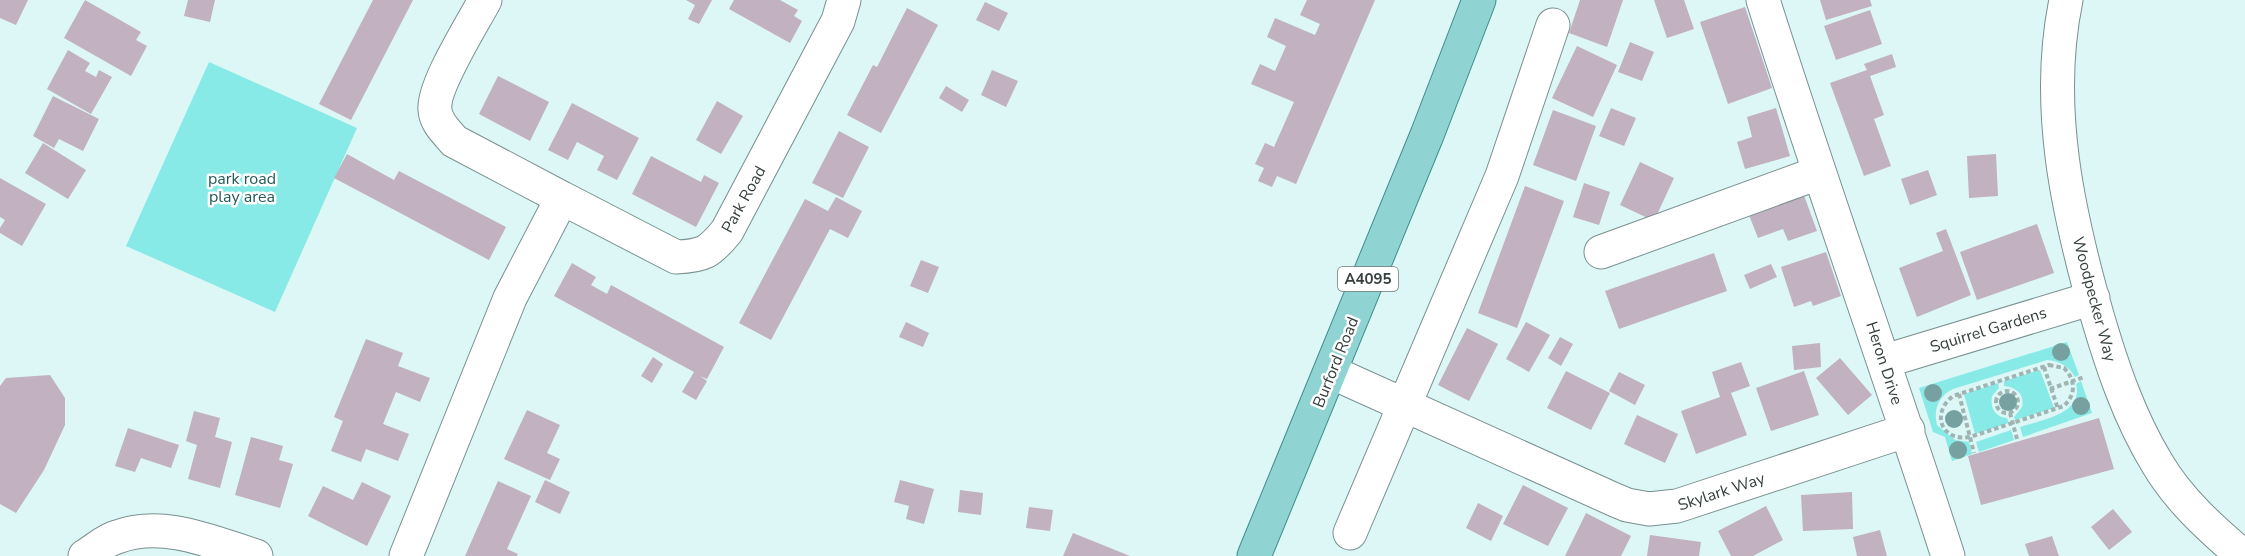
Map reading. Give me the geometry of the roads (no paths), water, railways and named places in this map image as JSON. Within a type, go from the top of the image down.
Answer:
[{"type":"main road","name":"Burford Road","points":[[1254,556],[1427,135],[1479,0]]},
{"type":"street","name":"Park Road","points":[[485,0],[438,88],[434,109],[440,126],[454,141],[676,257],[697,256],[715,246],[727,231],[838,21],[844,0]]},
{"type":"street","name":"Heron Drive","points":[[1763,0],[1818,172],[1908,430],[1948,556]]},
{"type":"street","name":"Woodpecker Way","points":[[2066,0],[2059,46],[2057,81],[2063,168],[2084,270],[2120,386],[2142,436],[2157,463],[2188,504],[2243,556]]},
{"type":"street","points":[[1350,533],[1502,176],[1553,25]]},
{"type":"street","points":[[1601,252],[1818,172]]},
{"type":"street","points":[[406,556],[510,298],[562,198]]},
{"type":"street","name":"Squirrel Gardens","points":[[1884,361],[2092,298]]},
{"type":"street","name":"Skylark Way","points":[[1331,372],[1615,500],[1649,509],[1688,503],[1908,430]]},
{"type":"street","points":[[85,556],[115,537],[152,530],[187,534],[256,556]]},
{"type":"park label","name":"park road play area","points":[[242,187]]}]
